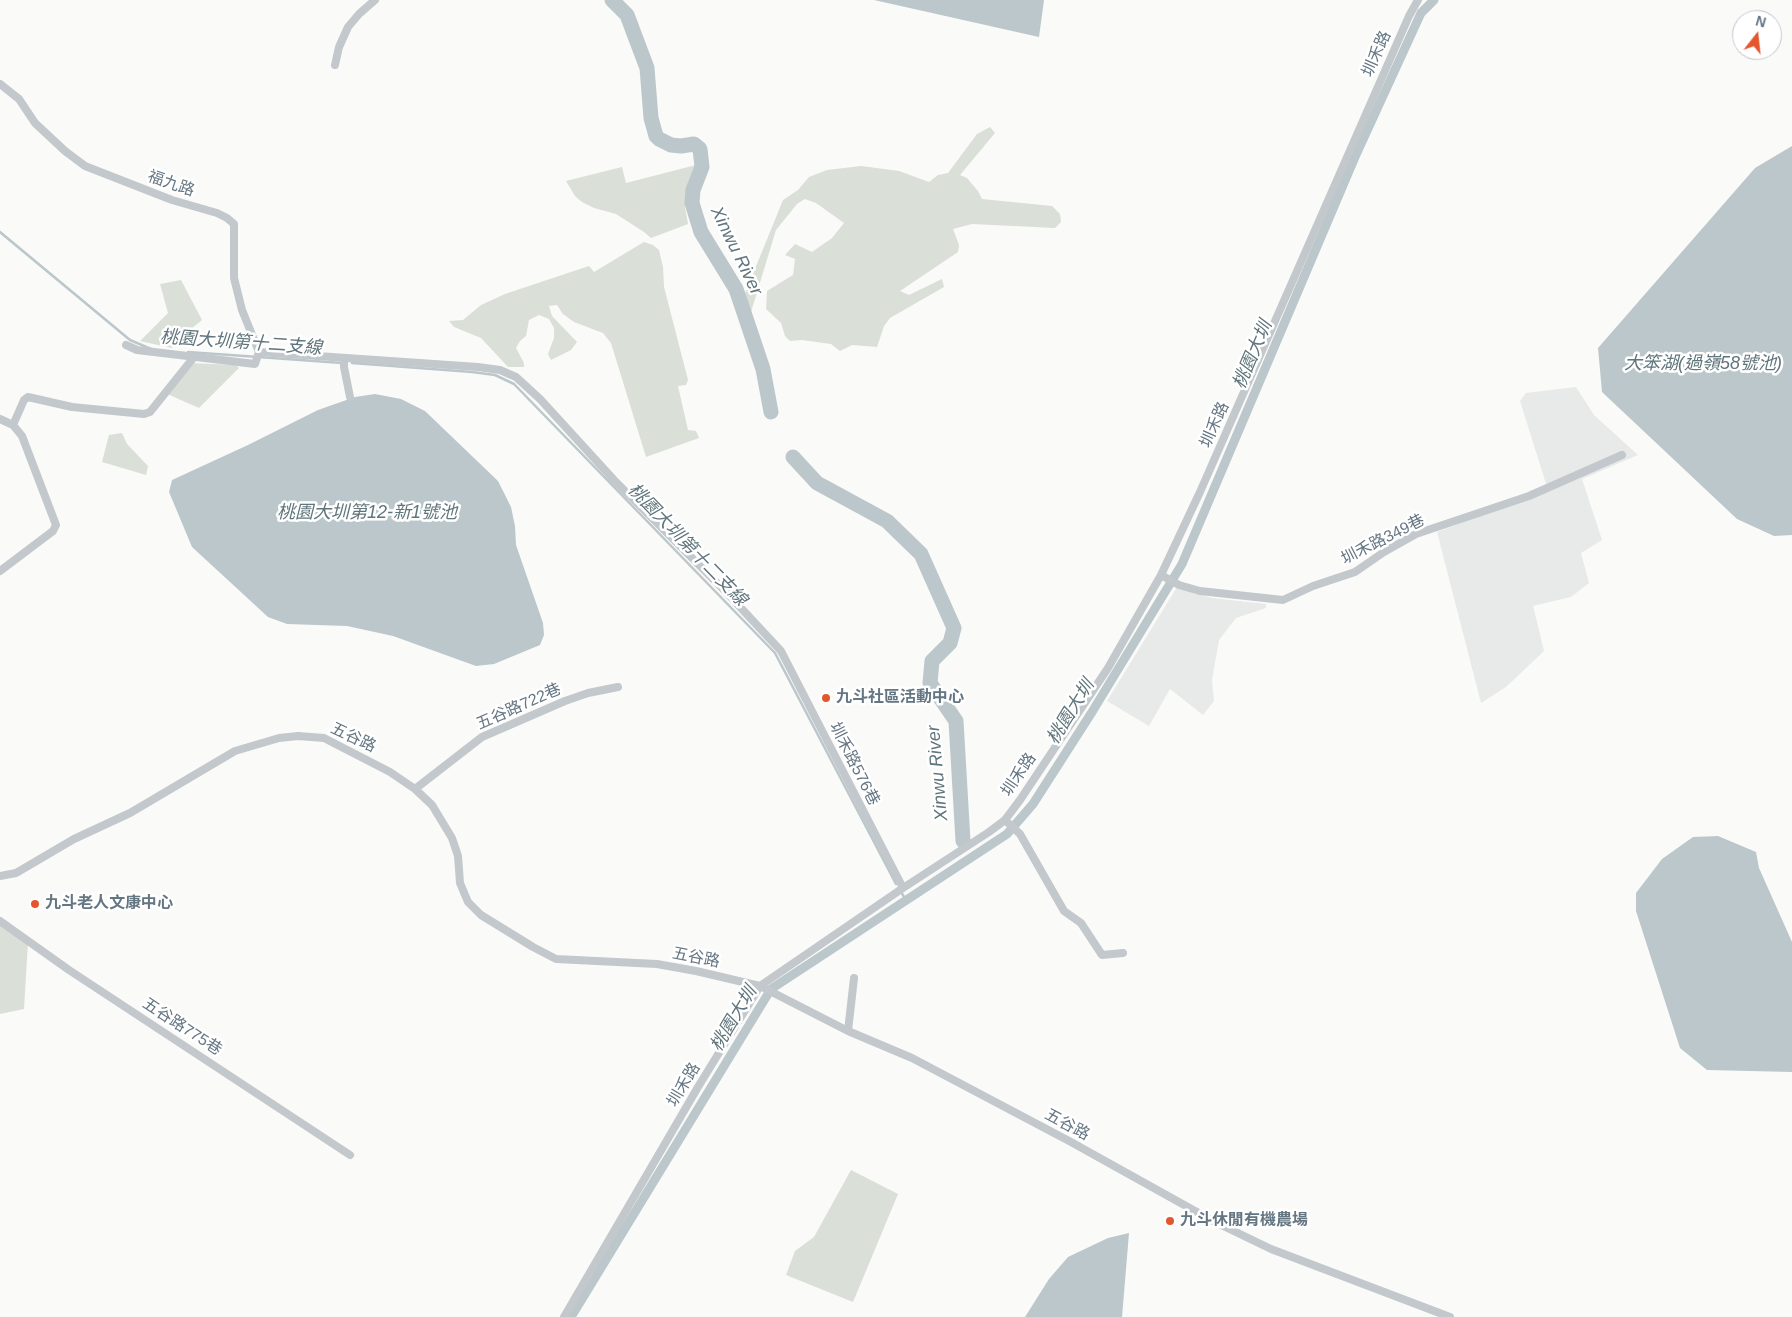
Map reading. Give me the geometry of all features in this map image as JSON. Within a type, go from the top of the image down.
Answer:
[{"type":"street","points":[[335,65],[339,47],[348,27],[375,0]]},
{"type":"street","name":"圳禾路","points":[[564,1317],[698,1087],[760,986],[903,888],[1007,821],[1108,668],[1163,576],[1409,16],[1418,0]]},
{"type":"street","name":"福九路","points":[[0,84],[19,100],[35,123],[65,151],[85,166],[172,200],[217,213],[234,224],[234,278],[242,310],[259,352]]},
{"type":"street","points":[[126,345],[137,350],[255,364],[259,352]]},
{"type":"street","name":"圳禾路576巷","points":[[259,352],[500,370],[516,378],[540,399],[614,480],[727,593],[781,651],[903,888]]},
{"type":"street","points":[[13,425],[24,400],[28,397],[72,407],[144,414],[150,412],[194,357]]},
{"type":"street","points":[[344,358],[350,397]]},
{"type":"street","points":[[0,419],[13,425],[22,436],[56,525],[53,531],[0,572]]},
{"type":"street","name":"圳禾路349巷","points":[[1163,576],[1179,585],[1200,592],[1283,600],[1313,586],[1355,572],[1384,552],[1416,534],[1530,496],[1622,455]]},
{"type":"street","name":"五谷路722巷","points":[[415,789],[482,736],[565,700],[618,687]]},
{"type":"street","name":"五谷路","points":[[0,876],[16,873],[74,839],[130,813],[234,751],[279,738],[298,736],[324,738],[390,772],[415,789],[432,805],[452,838],[458,856],[460,883],[468,902],[481,915],[533,947],[556,958],[656,964],[760,986],[848,1031],[912,1058],[1071,1142],[1212,1221],[1271,1249],[1450,1317]]},
{"type":"street","points":[[1007,821],[1018,830],[1064,911],[1081,923],[1102,955],[1123,953]]},
{"type":"street","name":"五谷路775巷","points":[[0,921],[69,970],[350,1156]]},
{"type":"street","points":[[848,1031],[854,978]]},
{"type":"shaded area","points":[[990,127],[995,133],[960,175],[967,178],[982,199],[1052,206],[1060,214],[1061,222],[1055,228],[972,224],[953,229],[959,245],[958,252],[900,291],[909,295],[942,279],[944,287],[890,318],[884,326],[877,347],[852,345],[840,351],[831,344],[802,340],[790,341],[785,336],[781,323],[766,309],[767,291],[793,275],[795,259],[785,255],[795,244],[812,252],[832,238],[844,223],[816,203],[805,199],[797,204],[776,230],[751,312],[744,296],[783,200],[798,190],[809,177],[827,170],[861,166],[899,171],[929,182],[938,175],[948,173],[977,134]]},
{"type":"shaded area","points":[[696,165],[687,189],[685,207],[688,224],[651,238],[616,214],[594,208],[582,202],[575,196],[566,181],[622,167],[626,183]]},
{"type":"shaded area","points":[[644,242],[653,245],[659,250],[663,267],[664,287],[688,380],[686,385],[678,386],[688,430],[696,431],[699,438],[646,457],[611,343],[603,333],[574,322],[563,314],[557,305],[549,306],[552,316],[577,342],[571,350],[551,360],[548,354],[554,338],[554,328],[549,319],[539,315],[529,320],[526,336],[516,348],[524,363],[524,367],[508,367],[481,338],[454,327],[449,321],[463,320],[481,305],[505,294],[589,266],[594,272]]},
{"type":"shaded area","points":[[181,280],[202,320],[180,338],[172,348],[140,341],[168,313],[160,284]]},
{"type":"shaded area","points":[[189,363],[236,365],[239,368],[199,408],[165,393]]},
{"type":"shaded area","points":[[1576,387],[1594,415],[1638,455],[1582,479],[1602,540],[1581,553],[1589,583],[1571,597],[1533,606],[1544,651],[1506,687],[1481,703],[1437,532],[1548,490],[1520,401],[1526,393]]},
{"type":"shaded area","points":[[122,433],[127,444],[148,466],[146,475],[102,462],[109,435]]},
{"type":"shaded area","points":[[1177,587],[1212,598],[1266,604],[1266,608],[1236,618],[1219,640],[1212,680],[1214,701],[1203,715],[1170,689],[1149,726],[1107,701]]},
{"type":"shaded area","points":[[0,924],[28,942],[24,1009],[0,1014]]},
{"type":"shaded area","points":[[851,1170],[898,1194],[853,1302],[786,1275],[795,1251],[814,1237]]},
{"type":"water","points":[[874,0],[1044,0],[1039,37]]},
{"type":"water","name":"大笨湖(過嶺58號池)","points":[[1792,146],[1792,535],[1774,536],[1737,519],[1602,392],[1598,348],[1755,168]]},
{"type":"water","name":"桃園大圳第12-新1號池","points":[[375,394],[401,399],[425,411],[498,481],[511,507],[516,545],[543,623],[544,635],[540,645],[494,664],[476,666],[393,636],[347,626],[287,624],[268,617],[192,547],[169,492],[172,480],[318,410],[355,397]]},
{"type":"water","points":[[1718,836],[1756,852],[1759,868],[1792,942],[1792,1072],[1707,1070],[1680,1048],[1636,911],[1636,893],[1662,859],[1693,837]]},
{"type":"water","points":[[1129,1233],[1122,1317],[1025,1317],[1049,1279],[1068,1257],[1108,1238]]},
{"type":"waterway","name":"Xinwu River","points":[[612,0],[627,15],[647,68],[651,118],[656,136],[671,145],[694,144],[700,149],[702,167],[693,190],[692,203],[701,232],[736,289],[763,369],[771,412]]},
{"type":"waterway","name":"桃園大圳","points":[[571,1317],[771,989],[1007,834],[1033,804],[1092,712],[1182,564],[1355,157],[1421,13],[1434,0]]},
{"type":"waterway","name":"桃園大圳第十二支線","points":[[0,232],[130,340],[151,349]]},
{"type":"waterway","name":"桃園大圳第十二支線","points":[[188,352],[342,363]]},
{"type":"waterway","name":"桃園大圳第十二支線","points":[[352,363],[472,372],[495,375],[514,384],[775,653],[896,884]]},
{"type":"waterway","name":"Xinwu River","points":[[793,457],[817,483],[887,521],[921,554],[954,628],[950,643],[932,661],[930,683],[956,721],[963,841]]},
{"type":"waterway","name":"桃園大圳第十二支線","points":[[901,892],[906,900]]},
{"type":"place","name":"九斗社區活動中心","points":[[826,698]]},
{"type":"place","name":"九斗老人文康中心","points":[[35,904]]},
{"type":"place","name":"九斗休閒有機農場","points":[[1170,1221]]}]
